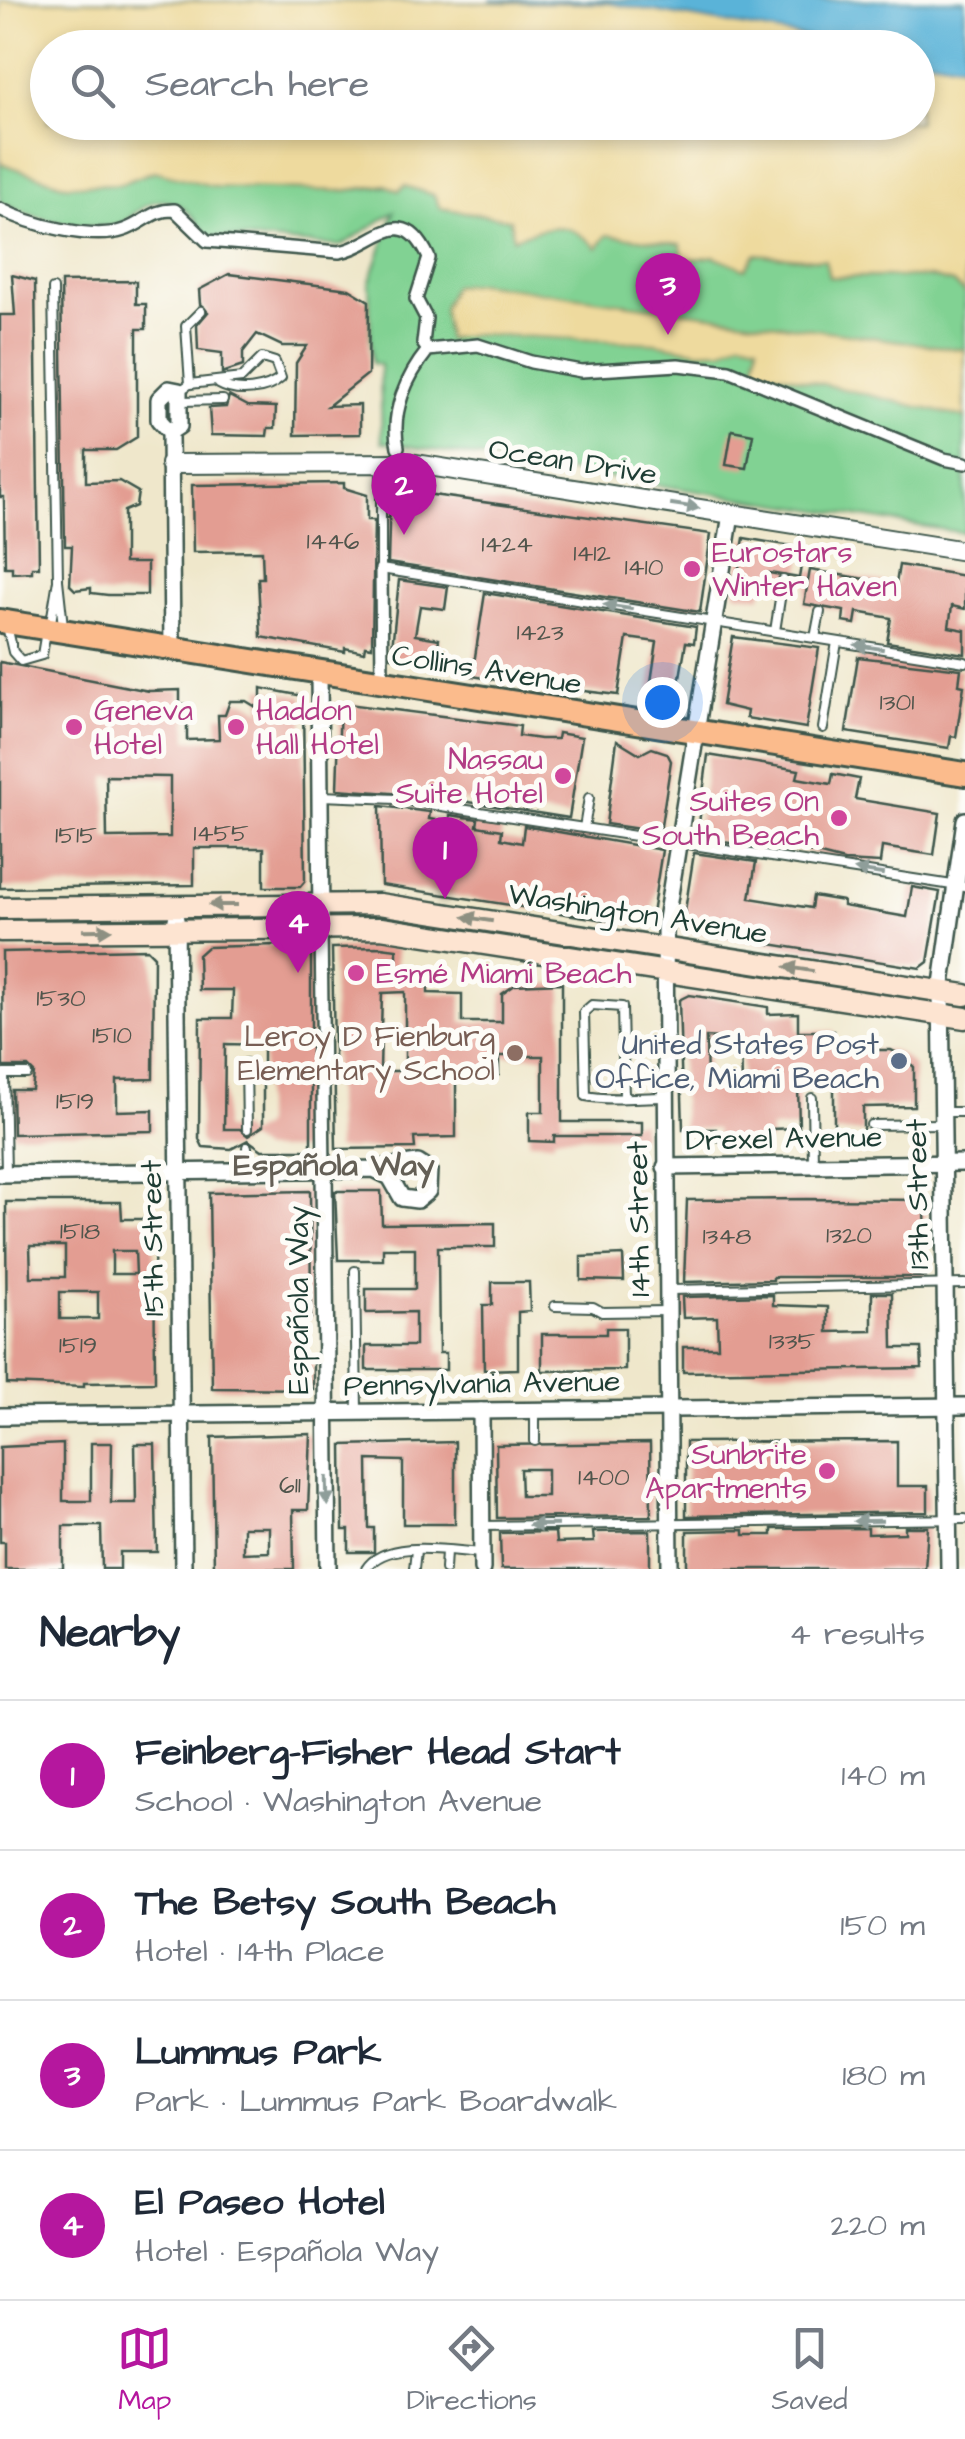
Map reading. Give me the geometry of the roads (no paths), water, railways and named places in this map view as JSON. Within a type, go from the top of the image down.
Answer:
[{"type":"main road","name":"Collins Avenue","points":[[3,622],[965,774]]},
{"type":"main road","name":"Washington Avenue","points":[[0,908],[395,906],[965,994]]},
{"type":"main road","name":"Washington Avenue","points":[[0,931],[406,931],[965,1018]]},
{"type":"street","points":[[0,209],[31,225],[112,232],[152,213],[175,210],[207,241],[339,252],[355,248],[387,229],[404,230],[420,242],[429,258],[416,298],[426,318],[423,343],[428,350]]},
{"type":"street","points":[[428,350],[478,345],[531,362],[581,371],[678,365],[729,371],[944,459],[965,462]]},
{"type":"street","points":[[398,447],[403,390],[428,350]]},
{"type":"street","points":[[170,432],[179,426],[184,392],[169,389],[158,398],[159,420],[170,432],[172,649]]},
{"type":"street","name":"Ocean Drive","points":[[170,464],[410,463],[965,551]]},
{"type":"street","name":"14th Street","points":[[670,1569],[664,948],[732,514]]},
{"type":"street","points":[[381,568],[382,682]]},
{"type":"street","name":"Española Way","points":[[319,672],[328,1569]]},
{"type":"street","name":"13th Street","points":[[949,1569],[957,1520],[947,1406],[941,991],[960,886],[965,820]]},
{"type":"street","name":"15th Street","points":[[176,906],[183,1569]]},
{"type":"street","name":"Drexel Avenue","points":[[665,1167],[965,1163]]},
{"type":"street","points":[[3,1174],[374,1170]]},
{"type":"street","name":"Pennsylvania Avenue","points":[[0,1416],[965,1406]]},
{"type":"street","points":[[481,1411],[482,1561]]},
{"type":"lane","points":[[3,622],[13,652],[21,661],[42,655],[53,629],[58,580],[53,289]]},
{"type":"lane","points":[[184,392],[186,326],[201,311]]},
{"type":"lane","points":[[184,392],[242,378],[262,358],[275,362],[281,372],[268,388],[227,389],[219,384]]},
{"type":"lane","points":[[184,392],[223,400]]},
{"type":"lane","points":[[381,463],[381,568],[965,662]]},
{"type":"lane","points":[[775,632],[783,580]]},
{"type":"lane","points":[[815,638],[820,612]]},
{"type":"lane","points":[[824,728],[837,642]]},
{"type":"lane","points":[[320,796],[396,799],[960,886]]},
{"type":"lane","points":[[584,828],[589,798]]},
{"type":"lane","points":[[624,1098],[622,1007],[592,1004],[584,1012],[583,1091],[592,1098],[624,1098],[664,1097]]},
{"type":"lane","points":[[246,1062],[247,1129]]},
{"type":"lane","points":[[3,1174],[4,1074],[27,1074]]},
{"type":"lane","points":[[812,1098],[813,1165]]},
{"type":"lane","points":[[871,1125],[944,1118],[965,1112]]},
{"type":"lane","points":[[247,1147],[248,1171]]},
{"type":"lane","points":[[355,1271],[358,1412]]},
{"type":"lane","points":[[667,1290],[965,1284]]},
{"type":"lane","points":[[555,1306],[593,1307],[602,1312],[667,1311]]},
{"type":"lane","points":[[535,1410],[535,1442]]},
{"type":"lane","points":[[482,1526],[957,1520]]},
{"type":"lane","points":[[366,1569],[383,1555],[416,1550],[446,1551],[482,1561]]},
{"type":"lane","points":[[414,1569],[416,1550]]},
{"type":"lane","points":[[445,1569],[446,1551]]},
{"type":"water","points":[[490,0],[965,0],[965,65],[935,60],[935,30],[764,30],[609,3]]},
{"type":"place","name":"Lummus Park","points":[[668,335]]},
{"type":"place","name":"The Betsy South Beach","points":[[404,535]]},
{"type":"place","name":"Eurostars Winter Haven","points":[[692,569]]},
{"type":"place","name":"Geneva Hotel","points":[[74,727]]},
{"type":"place","name":"Haddon Hall Hotel","points":[[236,727]]},
{"type":"place","name":"Nassau Suite Hotel","points":[[563,776]]},
{"type":"place","name":"Suites On South Beach","points":[[839,818]]},
{"type":"place","name":"Feinberg-Fisher Head Start","points":[[445,899]]},
{"type":"place","name":"El Paseo Hotel","points":[[298,973]]},
{"type":"place","name":"Esmé Miami Beach","points":[[356,973]]},
{"type":"place","name":"Leroy D Fienburg Elementary School","points":[[515,1053]]},
{"type":"place","name":"United States Post Office, Miami Beach","points":[[899,1061]]},
{"type":"place","name":"Sunbrite Apartments","points":[[827,1471]]},
{"type":"district","name":"Española Way","points":[[334,1164]]}]
